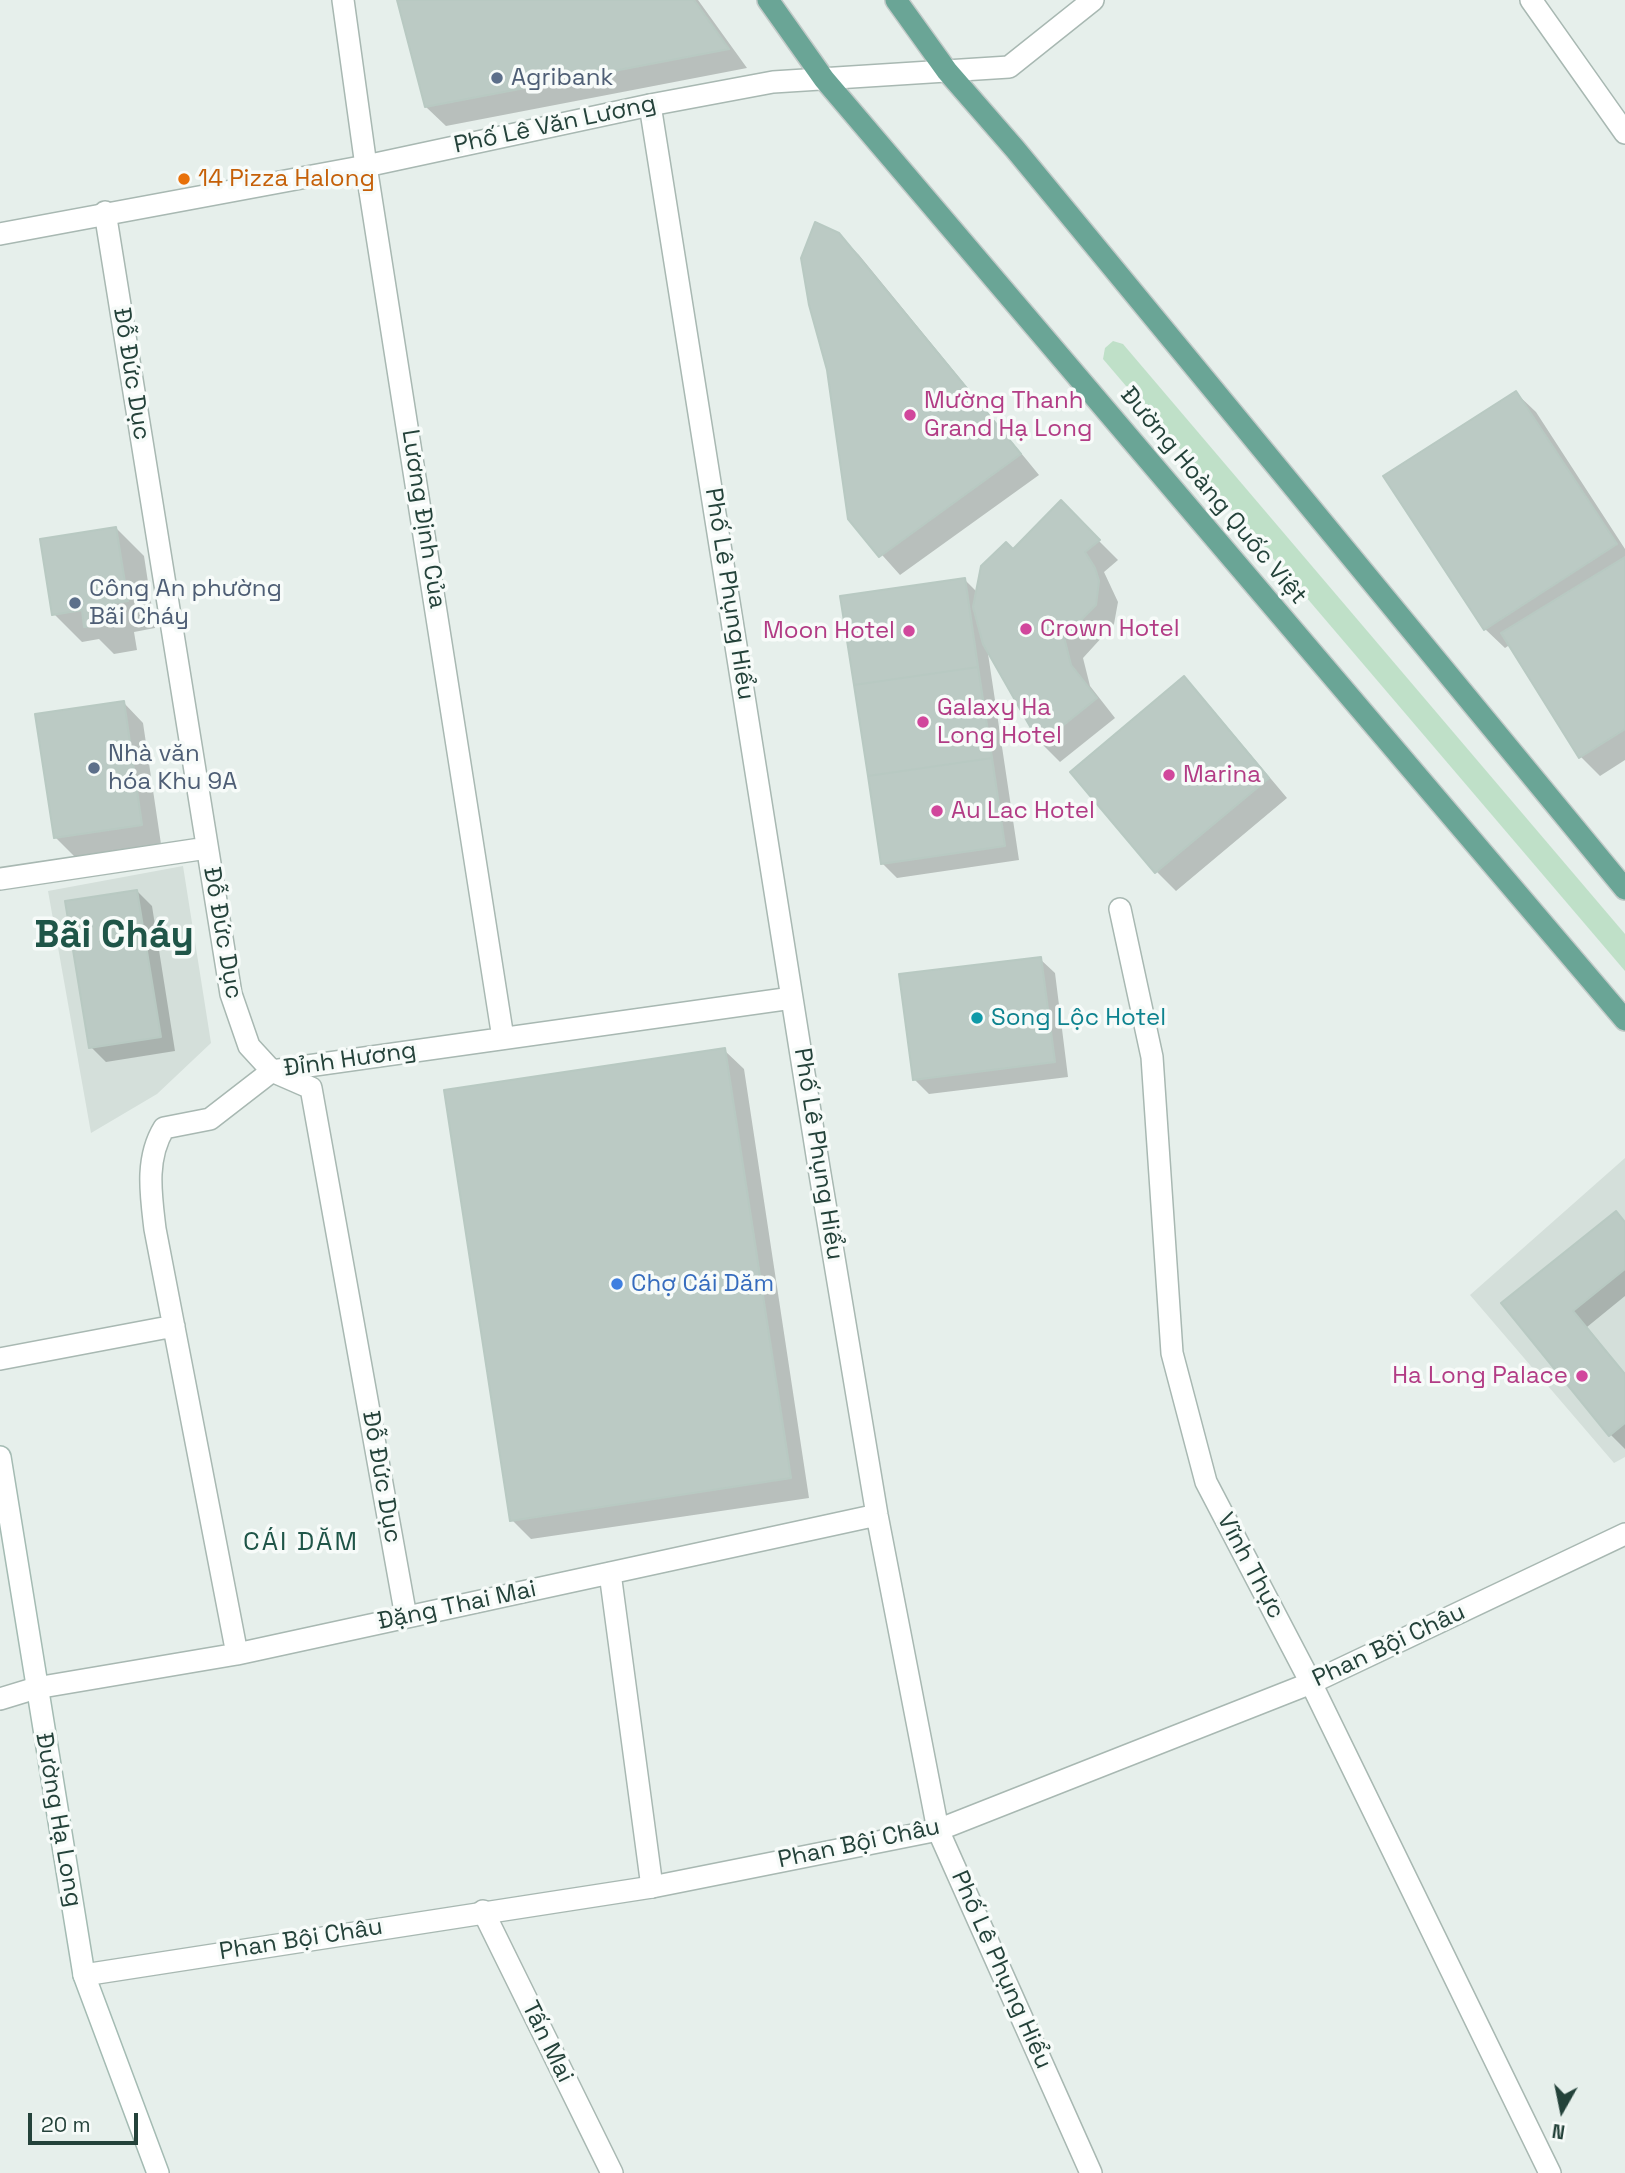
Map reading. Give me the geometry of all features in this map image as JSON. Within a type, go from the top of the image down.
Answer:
[{"type":"main road","name":"Đường Hoàng Quốc Việt","points":[[768,0],[824,79],[1625,1020]]},
{"type":"main road","points":[[896,0],[947,71],[1024,160],[1625,889]]},
{"type":"street","name":"Lương Định Của","points":[[343,0],[366,166],[503,1038]]},
{"type":"street","name":"Phố Lê Văn Lương","points":[[0,234],[105,212],[366,166],[650,105],[773,82],[1009,67],[1093,0]]},
{"type":"street","points":[[1531,0],[1625,134]]},
{"type":"street","name":"Phố Lê Phụng Hiểu","points":[[650,105],[877,1515],[938,1830],[1091,2173]]},
{"type":"street","name":"Đỗ Đức Dục","points":[[105,212],[231,994],[249,1046],[272,1071],[311,1088],[406,1617]]},
{"type":"street","points":[[0,879],[207,848]]},
{"type":"street","name":"Vĩnh Thực","points":[[1120,909],[1152,1057],[1172,1353],[1206,1482],[1311,1683],[1550,2173]]},
{"type":"street","name":"Đỉnh Hương","points":[[237,1654],[149,1186],[155,1142],[164,1128],[210,1119],[272,1071],[792,998]]},
{"type":"street","points":[[0,1359],[174,1326]]},
{"type":"street","name":"Đường Hạ Long","points":[[0,1457],[84,1975],[158,2173]]},
{"type":"street","name":"Đặng Thai Mai","points":[[0,1699],[36,1688],[237,1654],[877,1515]]},
{"type":"street","name":"Phan Bội Châu","points":[[84,1975],[652,1886],[938,1830],[1311,1683],[1625,1534]]},
{"type":"street","points":[[610,1573],[652,1886]]},
{"type":"street","name":"Tấn Mai","points":[[483,1912],[612,2173]]},
{"type":"shaded area","points":[[183,866],[211,1043],[157,1094],[91,1133],[48,891]]},
{"type":"shaded area","name":"Ha Long Palace","points":[[1625,1158],[1625,1457],[1614,1463],[1470,1295]]},
{"type":"green space","points":[[1113,341],[1123,344],[1625,934],[1625,971],[1103,359],[1105,348]]},
{"type":"building","name":"Agribank","points":[[397,0],[694,0],[729,49],[425,107]]},
{"type":"building","name":"Mường Thanh Grand Hạ Long","points":[[815,222],[839,233],[1021,454],[879,557],[848,519],[827,370],[809,305],[801,258]]},
{"type":"building","points":[[1516,391],[1617,544],[1484,630],[1383,476]]},
{"type":"building","name":"Crown Hotel","points":[[1061,500],[1100,540],[1085,552],[1099,581],[1096,605],[1064,637],[1071,665],[1097,698],[1040,744],[983,644],[973,607],[981,566],[1006,542],[1013,549]]},
{"type":"building","points":[[116,527],[128,601],[108,604],[111,623],[84,627],[82,610],[52,615],[40,539]]},
{"type":"building","points":[[1625,557],[1625,729],[1579,758],[1501,633]]},
{"type":"building","name":"Moon Hotel","points":[[965,578],[978,667],[854,685],[840,596]]},
{"type":"building","name":"Galaxy Ha Long Hotel","points":[[978,667],[992,758],[868,776],[854,685]]},
{"type":"building","name":"Marina","points":[[1184,676],[1269,778],[1155,873],[1070,772]]},
{"type":"building","points":[[124,701],[142,825],[54,838],[35,714]]},
{"type":"building","name":"Au Lac Hotel","points":[[992,758],[1005,846],[881,864],[868,776]]},
{"type":"building","points":[[137,890],[161,1037],[89,1048],[65,901]]},
{"type":"building","name":"Song Lộc Hotel","points":[[1041,957],[1055,1062],[913,1080],[899,974]]},
{"type":"building","name":"Chợ Cái Dăm","points":[[725,1048],[791,1478],[510,1521],[444,1090]]},
{"type":"building","points":[[1616,1211],[1625,1222],[1625,1269],[1573,1311],[1625,1374],[1625,1423],[1609,1436],[1501,1303]]},
{"type":"place","name":"Agribank","points":[[497,78]]},
{"type":"place","name":"14 Pizza Halong","points":[[184,179]]},
{"type":"place","name":"Mường Thanh Grand Hạ Long","points":[[910,415]]},
{"type":"place","name":"Công An phường Bãi Cháy","points":[[75,603]]},
{"type":"place","name":"Crown Hotel","points":[[1026,629]]},
{"type":"place","name":"Moon Hotel","points":[[909,631]]},
{"type":"place","name":"Galaxy Ha Long Hotel","points":[[923,722]]},
{"type":"place","name":"Nhà văn hóa Khu 9A","points":[[94,768]]},
{"type":"place","name":"Marina","points":[[1169,775]]},
{"type":"place","name":"Au Lac Hotel","points":[[937,811]]},
{"type":"place","name":"Song Lộc Hotel","points":[[977,1018]]},
{"type":"place","name":"Chợ Cái Dăm","points":[[617,1284]]},
{"type":"place","name":"Ha Long Palace","points":[[1582,1376]]},
{"type":"district","name":"Bãi Cháy","points":[[114,937]]},
{"type":"district","name":"CÁI DĂM","points":[[301,1543]]}]
